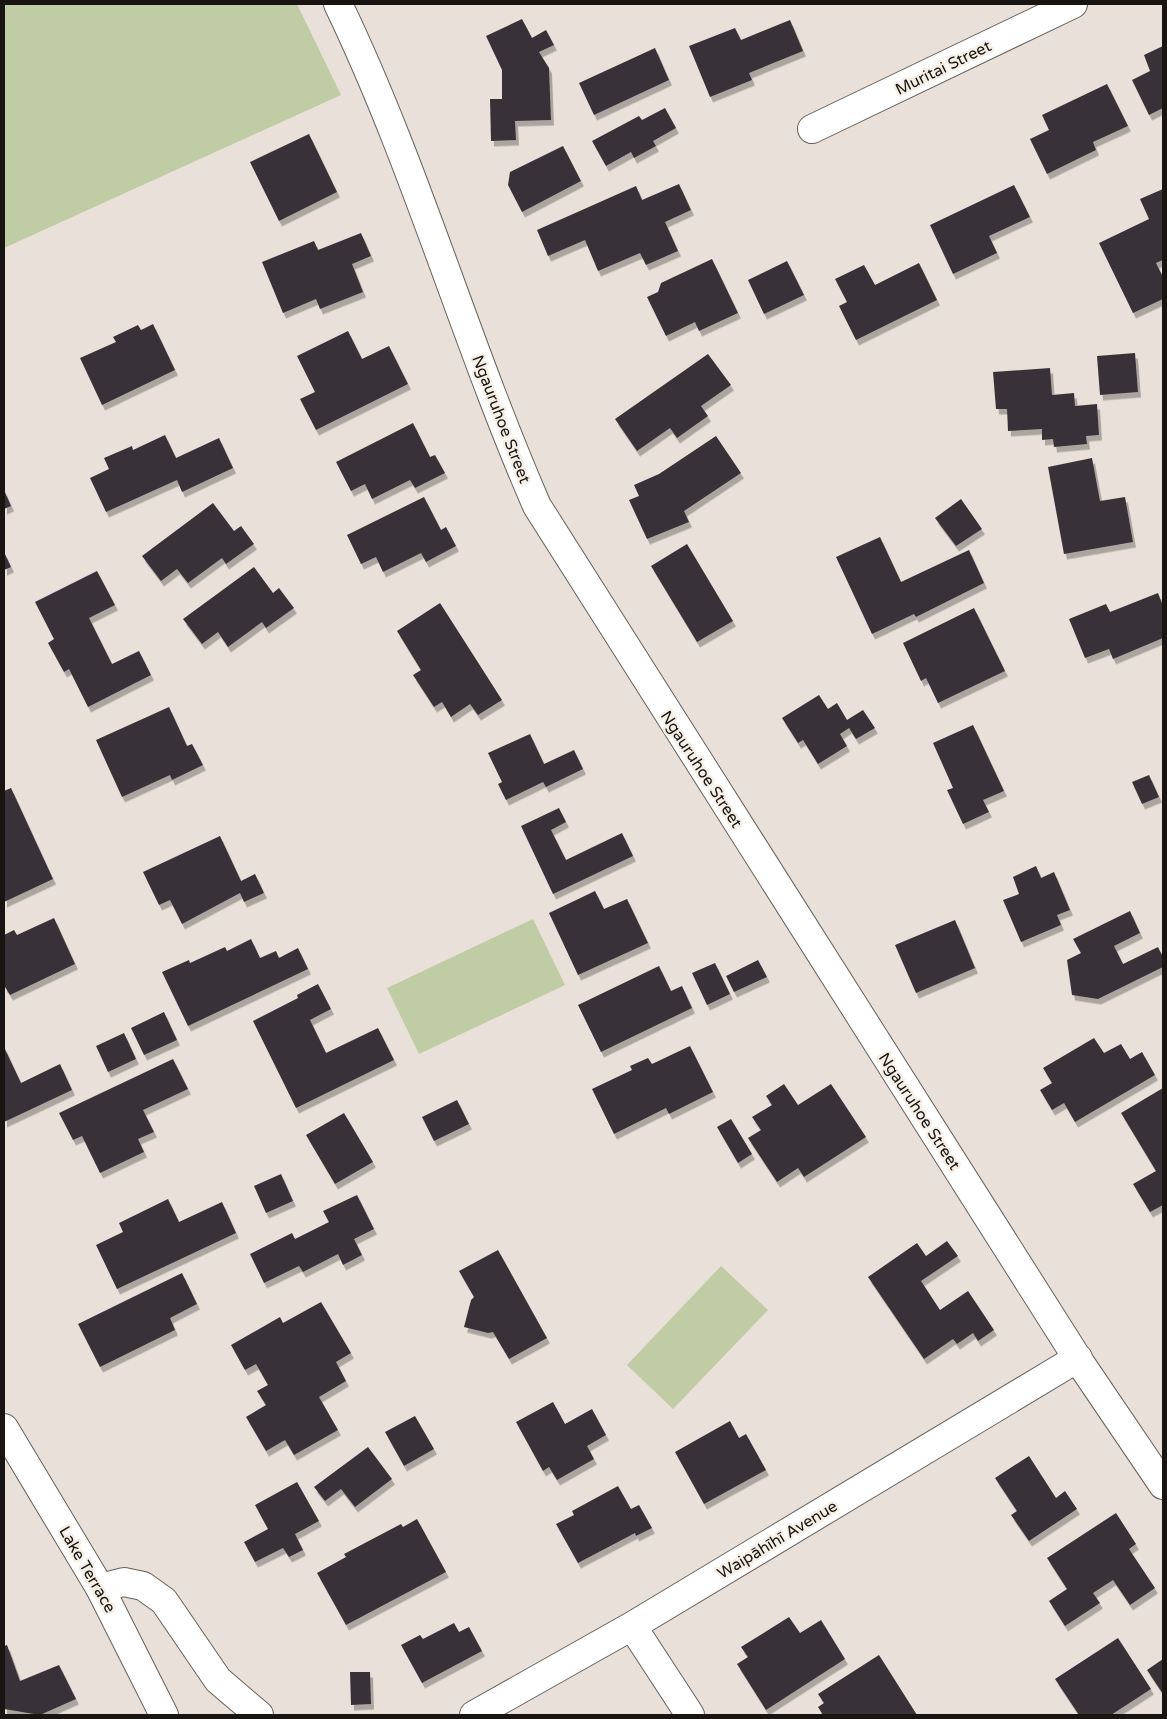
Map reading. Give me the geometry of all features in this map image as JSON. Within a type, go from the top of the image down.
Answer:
[{"type":"street","name":"Ngauruhoe Street","points":[[338,4],[388,121],[512,448],[537,506],[1078,1358],[1163,1485]]},
{"type":"street","name":"Muritai Street","points":[[812,129],[1073,4]]},
{"type":"street","name":"Waipāhīhī Avenue","points":[[474,1715],[632,1626],[1078,1358]]},
{"type":"street","name":"Lake Terrace","points":[[4,1428],[100,1588],[164,1715]]},
{"type":"street","points":[[100,1588],[124,1582],[143,1586],[164,1601],[218,1680],[259,1715]]},
{"type":"street","points":[[632,1626],[690,1715]]},
{"type":"green space","points":[[4,4],[297,4],[341,95],[4,248]]},
{"type":"green space","points":[[533,919],[565,985],[419,1054],[387,988]]},
{"type":"green space","points":[[721,1266],[768,1310],[673,1409],[627,1365]]},
{"type":"building","points":[[522,19],[532,38],[546,30],[554,45],[539,52],[549,68],[551,120],[515,121],[516,140],[491,141],[490,99],[502,99],[502,70],[486,36]]},
{"type":"building","points":[[790,20],[803,51],[749,73],[752,80],[710,97],[689,46],[735,28],[741,40]]},
{"type":"building","points":[[1163,46],[1163,108],[1149,115],[1132,80],[1150,71],[1144,55]]},
{"type":"building","points":[[655,48],[669,80],[594,115],[579,83]]},
{"type":"building","points":[[1107,84],[1128,126],[1093,142],[1096,150],[1047,174],[1030,139],[1049,130],[1042,115]]},
{"type":"building","points":[[665,108],[676,128],[653,141],[656,146],[634,158],[631,152],[606,166],[592,141],[639,116],[642,120]]},
{"type":"building","points":[[309,134],[337,192],[279,221],[250,162]]},
{"type":"building","points":[[563,146],[581,181],[522,212],[508,185],[510,172]]},
{"type":"building","points":[[679,184],[691,210],[665,222],[678,251],[646,265],[640,253],[598,271],[585,240],[548,256],[537,230],[636,186],[642,200]]},
{"type":"building","points":[[1014,185],[1030,217],[989,236],[997,253],[953,274],[930,225]]},
{"type":"building","points":[[1163,189],[1163,260],[1156,263],[1163,277],[1163,299],[1133,313],[1099,243],[1149,219],[1140,199]]},
{"type":"building","points":[[361,233],[371,256],[352,264],[363,292],[320,309],[316,299],[283,313],[262,262],[314,241],[318,250]]},
{"type":"building","points":[[712,259],[738,313],[699,331],[695,322],[666,336],[647,297],[658,292],[661,283]]},
{"type":"building","points":[[787,261],[804,295],[764,314],[748,280]]},
{"type":"building","points":[[919,263],[937,300],[856,340],[839,306],[847,302],[835,279],[864,265],[875,285]]},
{"type":"building","points":[[153,324],[175,370],[102,405],[80,358],[116,342],[113,337],[138,325],[141,330]]},
{"type":"building","points":[[348,331],[362,359],[389,346],[408,384],[316,430],[300,399],[315,392],[297,356]]},
{"type":"building","points":[[1135,353],[1138,392],[1100,395],[1097,356]]},
{"type":"building","points":[[708,354],[731,385],[701,406],[708,416],[677,438],[670,428],[637,451],[615,419]]},
{"type":"building","points":[[1050,368],[1052,395],[1074,393],[1075,406],[1097,404],[1099,435],[1086,436],[1087,444],[1054,447],[1053,439],[1042,440],[1042,429],[1008,431],[1007,409],[996,409],[993,372]]},
{"type":"building","points":[[413,423],[430,457],[435,455],[445,473],[415,488],[410,480],[372,499],[365,484],[351,491],[336,462]]},
{"type":"building","points":[[165,435],[176,458],[219,438],[233,468],[182,492],[177,480],[106,512],[90,478],[109,469],[104,458],[132,446],[133,450]]},
{"type":"building","points":[[716,436],[741,473],[684,511],[689,522],[647,539],[629,500],[639,496],[634,485],[659,474]]},
{"type":"building","points":[[1092,458],[1100,501],[1125,497],[1133,542],[1064,554],[1048,467]]},
{"type":"building","points":[[4,490],[11,506],[4,509]]},
{"type":"building","points":[[424,497],[441,530],[446,527],[456,546],[426,562],[421,553],[383,572],[376,557],[361,564],[347,535]]},
{"type":"building","points":[[961,499],[982,529],[956,546],[935,518]]},
{"type":"building","points":[[213,503],[234,531],[241,526],[254,544],[226,564],[222,558],[188,583],[177,569],[161,581],[142,556]]},
{"type":"building","points":[[880,537],[901,582],[969,550],[984,583],[916,617],[914,614],[872,634],[836,557]]},
{"type":"building","points":[[687,544],[733,621],[697,642],[651,566]]},
{"type":"building","points":[[4,552],[11,567],[4,570]]},
{"type":"building","points":[[254,567],[273,593],[279,588],[294,608],[266,628],[262,622],[228,647],[218,632],[202,644],[183,619]]},
{"type":"building","points":[[97,571],[115,605],[89,618],[112,664],[139,651],[151,675],[88,707],[69,669],[64,672],[48,643],[54,639],[35,602]]},
{"type":"building","points":[[1158,593],[1163,606],[1163,638],[1113,659],[1109,649],[1085,658],[1069,619],[1106,604],[1110,612]]},
{"type":"building","points":[[440,603],[502,700],[478,715],[470,704],[451,717],[442,702],[434,707],[413,675],[421,670],[397,631]]},
{"type":"building","points":[[974,608],[1005,671],[938,703],[926,678],[921,681],[903,643]]},
{"type":"building","points":[[819,695],[828,709],[837,703],[847,720],[863,710],[875,728],[856,739],[849,728],[840,734],[847,746],[818,764],[803,740],[798,743],[782,718]]},
{"type":"building","points":[[169,707],[187,746],[192,744],[203,765],[172,780],[170,775],[122,797],[96,740]]},
{"type":"building","points":[[973,725],[1004,791],[983,800],[989,812],[963,824],[947,790],[953,788],[933,743]]},
{"type":"building","points":[[530,734],[544,764],[574,750],[583,769],[546,787],[543,782],[506,800],[498,784],[502,782],[488,753]]},
{"type":"building","points":[[1149,775],[1159,797],[1142,804],[1132,782]]},
{"type":"building","points":[[11,788],[53,879],[4,902],[4,791]]},
{"type":"building","points":[[559,808],[566,822],[551,830],[566,860],[622,833],[633,856],[553,894],[521,826]]},
{"type":"building","points":[[220,836],[241,881],[255,874],[264,893],[244,902],[240,893],[182,924],[170,900],[159,905],[143,872]]},
{"type":"building","points":[[1036,866],[1041,878],[1054,872],[1070,910],[1057,915],[1061,925],[1021,942],[1003,900],[1019,894],[1013,877]]},
{"type":"building","points":[[595,891],[604,909],[627,899],[648,943],[578,975],[549,913]]},
{"type":"building","points":[[1130,911],[1140,933],[1114,946],[1123,964],[1158,947],[1163,957],[1163,967],[1098,999],[1072,995],[1067,960],[1081,953],[1073,939]]},
{"type":"building","points":[[54,918],[75,964],[10,995],[4,987],[4,935],[14,930],[17,935]]},
{"type":"building","points":[[955,920],[975,968],[916,993],[895,945]]},
{"type":"building","points":[[251,939],[260,958],[276,951],[279,958],[298,948],[308,969],[188,1026],[162,972],[189,960],[190,963],[225,947],[227,951]]},
{"type":"building","points":[[758,960],[767,977],[734,992],[726,976]]},
{"type":"building","points":[[715,963],[730,994],[707,1005],[692,973]]},
{"type":"building","points":[[659,966],[671,991],[682,986],[692,1008],[601,1052],[578,1005]]},
{"type":"building","points":[[318,984],[331,1009],[310,1020],[326,1053],[378,1028],[394,1060],[296,1108],[253,1021],[298,998],[297,995]]},
{"type":"building","points":[[164,1012],[177,1040],[144,1055],[131,1028]]},
{"type":"building","points":[[124,1033],[136,1059],[108,1072],[96,1046]]},
{"type":"building","points":[[1094,1038],[1104,1053],[1121,1044],[1130,1059],[1142,1052],[1155,1075],[1075,1122],[1064,1103],[1052,1110],[1040,1090],[1052,1083],[1043,1068]]},
{"type":"building","points":[[690,1046],[713,1092],[669,1114],[666,1108],[614,1134],[592,1089],[632,1070],[630,1066],[648,1058],[652,1064]]},
{"type":"building","points":[[4,1047],[21,1083],[60,1064],[72,1090],[4,1122]]},
{"type":"building","points":[[173,1059],[188,1089],[143,1110],[154,1132],[138,1139],[144,1152],[100,1173],[82,1136],[73,1140],[59,1113]]},
{"type":"building","points":[[784,1084],[798,1105],[831,1084],[866,1137],[804,1177],[798,1168],[777,1182],[748,1138],[761,1130],[752,1117],[772,1105],[766,1096]]},
{"type":"building","points":[[1163,1088],[1163,1205],[1150,1212],[1133,1184],[1156,1171],[1121,1113]]},
{"type":"building","points":[[457,1100],[469,1124],[434,1141],[422,1117]]},
{"type":"building","points":[[344,1113],[373,1162],[335,1184],[306,1135]]},
{"type":"building","points":[[731,1119],[752,1154],[738,1163],[717,1127]]},
{"type":"building","points":[[281,1174],[293,1201],[266,1213],[254,1186]]},
{"type":"building","points":[[357,1195],[374,1229],[354,1239],[362,1255],[343,1265],[338,1254],[303,1272],[299,1266],[264,1283],[250,1254],[292,1233],[295,1239],[329,1222],[323,1211]]},
{"type":"building","points":[[168,1199],[179,1222],[222,1202],[236,1233],[117,1289],[96,1245],[123,1232],[119,1223]]},
{"type":"building","points":[[947,1241],[958,1256],[921,1281],[940,1310],[968,1291],[994,1330],[978,1341],[973,1333],[957,1344],[953,1339],[924,1359],[868,1277],[917,1243],[926,1256]]},
{"type":"building","points":[[498,1250],[547,1338],[509,1359],[493,1332],[488,1333],[464,1327],[471,1300],[474,1297],[459,1271]]},
{"type":"building","points":[[182,1273],[197,1304],[170,1318],[175,1330],[100,1367],[78,1324]]},
{"type":"building","points":[[321,1302],[351,1353],[336,1362],[346,1381],[319,1397],[338,1430],[294,1455],[285,1440],[266,1451],[246,1417],[266,1405],[257,1391],[268,1385],[256,1364],[245,1370],[231,1345],[280,1317],[283,1323]]},
{"type":"building","points":[[553,1402],[565,1424],[592,1409],[606,1435],[587,1446],[594,1459],[557,1480],[549,1467],[543,1471],[516,1422]]},
{"type":"building","points":[[415,1416],[434,1449],[404,1466],[385,1432]]},
{"type":"building","points":[[730,1421],[739,1438],[746,1434],[766,1470],[704,1504],[675,1452]]},
{"type":"building","points":[[368,1447],[392,1479],[355,1507],[341,1489],[325,1501],[314,1487]]},
{"type":"building","points":[[1029,1456],[1056,1498],[1065,1491],[1077,1509],[1029,1541],[1011,1515],[1017,1511],[995,1478]]},
{"type":"building","points":[[297,1482],[319,1521],[295,1534],[303,1550],[289,1557],[283,1548],[255,1562],[244,1542],[268,1529],[255,1505]]},
{"type":"building","points":[[618,1486],[631,1509],[639,1505],[652,1528],[636,1536],[635,1533],[578,1563],[556,1524],[574,1515],[572,1511]]},
{"type":"building","points":[[1116,1513],[1136,1544],[1129,1549],[1155,1588],[1130,1605],[1113,1580],[1093,1593],[1100,1603],[1065,1626],[1049,1601],[1067,1589],[1047,1558]]},
{"type":"building","points":[[417,1519],[446,1572],[346,1625],[317,1573],[346,1557],[344,1554],[401,1524],[403,1527]]},
{"type":"building","points":[[789,1617],[800,1633],[821,1620],[845,1659],[766,1710],[737,1664],[748,1657],[741,1647]]},
{"type":"building","points":[[454,1623],[459,1632],[469,1627],[482,1651],[422,1683],[401,1645],[420,1635],[423,1639]]},
{"type":"building","points":[[1118,1638],[1151,1689],[1111,1715],[1079,1715],[1055,1679]]},
{"type":"building","points":[[7,1645],[20,1681],[59,1665],[76,1699],[40,1715],[4,1709],[4,1646]]},
{"type":"building","points":[[879,1655],[917,1715],[823,1715],[818,1707],[824,1703],[818,1694]]},
{"type":"building","points":[[1163,1659],[1163,1694],[1147,1670]]},
{"type":"building","points":[[350,1672],[370,1672],[371,1704],[351,1705]]}]
